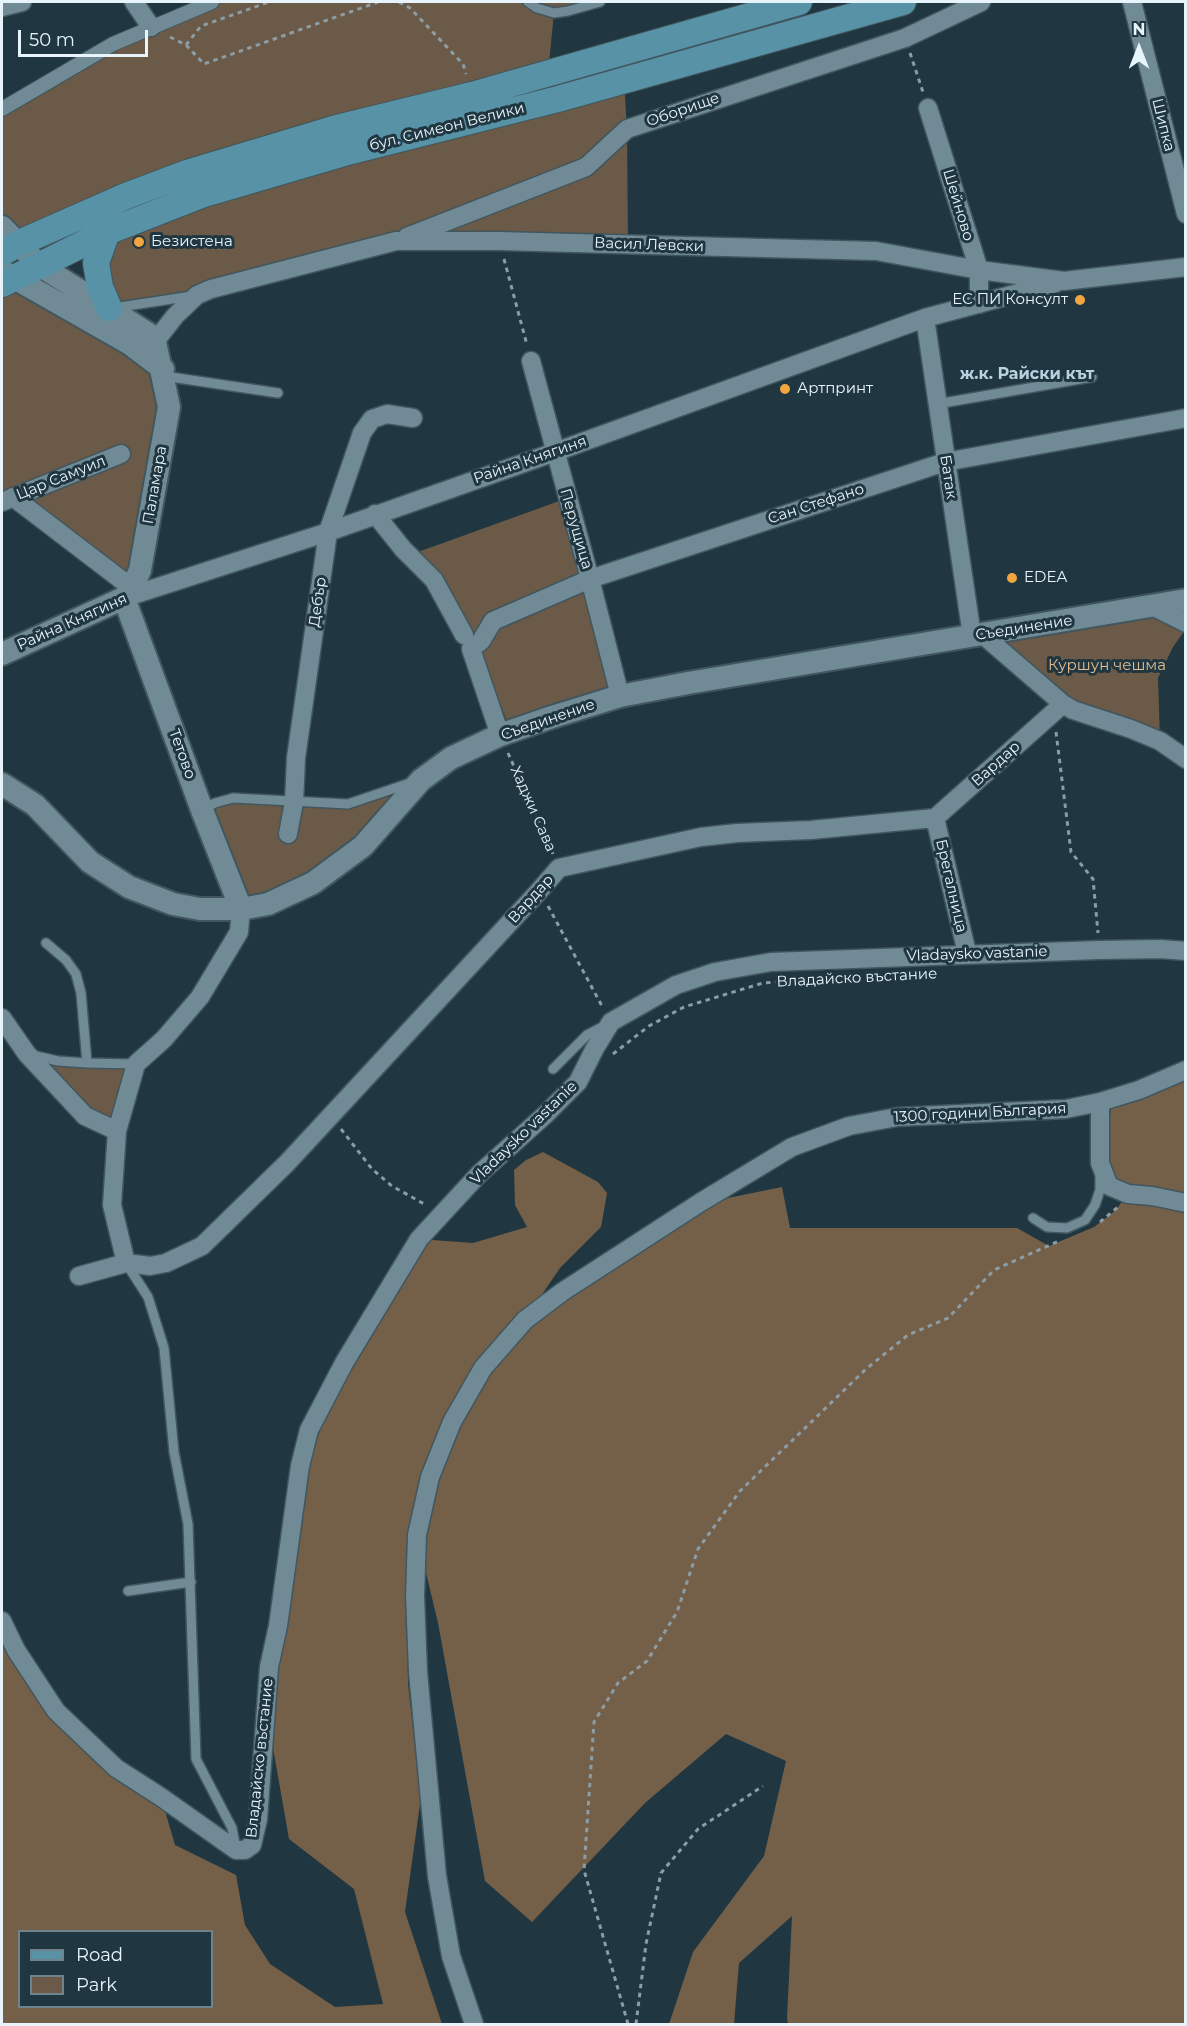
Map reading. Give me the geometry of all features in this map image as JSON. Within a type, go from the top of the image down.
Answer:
[{"type":"main road","name":"бул. Симеон Велики","points":[[7,242],[187,173],[337,128],[472,94],[799,2]]},
{"type":"main road","name":"бул. Симеон Велики","points":[[5,277],[39,265],[107,232],[204,194],[312,163],[580,93],[903,2]]},
{"type":"main road","points":[[107,232],[96,263],[100,287],[109,308]]},
{"type":"street","points":[[2,7],[22,2]]},
{"type":"street","points":[[134,2],[151,27]]},
{"type":"street","points":[[2,109],[113,44],[212,2]]},
{"type":"street","name":"Оборище","points":[[396,242],[586,167],[627,129],[905,38],[981,2]]},
{"type":"street","name":"Шипка","points":[[1132,2],[1185,214]]},
{"type":"street","name":"Шейново","points":[[928,108],[979,270],[979,304]]},
{"type":"street","name":"Васил Левски","points":[[157,360],[175,316],[197,295],[396,242],[499,241],[876,251],[979,270],[1064,281],[1185,267]]},
{"type":"street","points":[[7,242],[39,265],[149,334],[157,360]]},
{"type":"street","points":[[5,277],[157,360]]},
{"type":"street","name":"Райна Княгиня","points":[[2,654],[128,593],[328,532],[925,318],[1064,281]]},
{"type":"street","name":"Батак","points":[[925,318],[945,462],[977,635]]},
{"type":"street","name":"Паламара","points":[[128,593],[140,570],[169,407],[157,360]]},
{"type":"street","name":"Перущица","points":[[531,362],[620,696]]},
{"type":"street","name":"Дебър","points":[[288,834],[294,802],[296,758],[328,532],[362,433],[372,419],[387,414],[413,418]]},
{"type":"street","name":"Сан Стефано","points":[[467,642],[481,641],[493,621],[590,579],[945,462],[1185,418]]},
{"type":"street","name":"Цар Самуил","points":[[7,499],[121,454]]},
{"type":"street","points":[[7,499],[128,593]]},
{"type":"street","points":[[375,514],[402,549],[434,580],[467,642],[500,735]]},
{"type":"street","name":"Тетово","points":[[128,593],[202,810],[242,909]]},
{"type":"street","name":"Съединение","points":[[2,784],[34,805],[90,862],[129,887],[172,904],[200,909],[242,909],[268,904],[313,883],[363,846],[421,780],[451,758],[500,735],[620,696],[1185,600]]},
{"type":"street","points":[[1152,606],[1185,623]]},
{"type":"street","points":[[977,635],[1058,708],[1131,729],[1160,741],[1185,759]]},
{"type":"street","name":"Вардар","points":[[79,1276],[126,1263],[150,1266],[166,1263],[201,1246],[287,1163],[559,868],[700,837],[812,830],[935,818],[1058,708]]},
{"type":"street","name":"Брегалница","points":[[935,818],[968,953]]},
{"type":"street","points":[[126,1263],[112,1205],[117,1131],[136,1064],[164,1039],[200,997],[239,932],[242,909]]},
{"type":"street","name":"Vladaysko vastanie","points":[[236,1850],[245,1850],[252,1845],[258,1819],[269,1667],[278,1626],[300,1466],[309,1430],[344,1363],[419,1239],[479,1174],[578,1083],[611,1022],[676,985],[715,972],[771,962],[968,953],[1160,949],[1185,951]]},
{"type":"street","points":[[2,1018],[27,1054],[86,1116],[117,1131]]},
{"type":"street","name":"1300 години България","points":[[474,2025],[451,1956],[436,1875],[417,1672],[415,1596],[417,1534],[430,1477],[452,1422],[483,1368],[525,1320],[562,1292],[701,1202],[792,1147],[849,1126],[897,1117],[1066,1109],[1139,1090],[1185,1070]]},
{"type":"street","points":[[1100,1102],[1100,1164],[1109,1186],[1128,1194],[1185,1203]]},
{"type":"street","name":"Владайско въстание","points":[[2,1621],[16,1650],[56,1711],[116,1768],[236,1850]]},
{"type":"lane","points":[[528,2],[537,8],[554,13],[600,2]]},
{"type":"lane","points":[[109,308],[197,295]]},
{"type":"lane","points":[[157,360],[278,393]]},
{"type":"lane","points":[[937,404],[1092,377]]},
{"type":"lane","points":[[202,810],[215,803],[233,798],[348,804],[421,780]]},
{"type":"lane","points":[[46,943],[66,960],[76,974],[82,1004],[87,1063]]},
{"type":"lane","points":[[553,1069],[587,1035],[611,1022]]},
{"type":"lane","points":[[27,1054],[87,1063],[136,1064]]},
{"type":"lane","points":[[1033,1218],[1047,1227],[1067,1228],[1085,1220],[1100,1190],[1100,1164]]},
{"type":"lane","points":[[126,1263],[148,1297],[164,1348],[174,1452],[188,1524],[196,1759],[232,1828],[236,1850]]},
{"type":"lane","points":[[128,1591],[191,1582]]},
{"type":"path","points":[[269,2],[201,26],[186,45],[204,64],[378,2]]},
{"type":"path","points":[[399,2],[410,8],[463,64],[472,94]]},
{"type":"path","points":[[905,38],[928,108]]},
{"type":"path","points":[[499,241],[531,362]]},
{"type":"path","points":[[1058,708],[1071,852],[1093,879],[1099,950]]},
{"type":"path","name":"Хаджи Сава","points":[[500,735],[559,868]]},
{"type":"path","points":[[539,891],[611,1022]]},
{"type":"path","name":"Владайско въстание","points":[[611,1056],[649,1026],[684,1007],[763,983],[807,980]]},
{"type":"path","points":[[330,1115],[372,1169],[420,1203],[444,1212]]},
{"type":"path","points":[[1094,1227],[1115,1212],[1128,1194]]},
{"type":"path","points":[[628,2025],[584,1870],[594,1722],[618,1683],[647,1661],[677,1612],[698,1549],[740,1491],[866,1369],[908,1335],[948,1318],[994,1270],[1067,1238]]},
{"type":"path","points":[[636,2025],[646,1944],[661,1873],[698,1829],[764,1786]]},
{"type":"green space","points":[[211,2],[600,2],[554,13],[548,73],[337,128],[2,253],[2,109],[113,44]]},
{"type":"green space","points":[[624,80],[627,129],[628,244],[396,241],[211,289],[109,308],[107,232]]},
{"type":"green space","points":[[2,284],[163,369],[169,407],[132,588],[13,497],[2,502]]},
{"type":"green space","points":[[562,500],[612,693],[510,729],[479,650],[446,584],[418,552]]},
{"type":"green space","name":"Куршун чешма","points":[[1152,606],[1185,630],[1173,647],[1158,678],[1160,741],[1097,719],[982,634]]},
{"type":"green space","points":[[421,780],[363,846],[241,909],[202,810],[233,798],[348,804]]},
{"type":"green space","points":[[27,1054],[136,1064],[117,1131]]},
{"type":"shaded area","points":[[1185,1070],[1185,2024],[788,2024],[792,1916],[739,1963],[734,2024],[669,2024],[693,1952],[764,1856],[786,1761],[726,1734],[645,1803],[532,1922],[485,1881],[438,1623],[417,1535],[420,1518],[407,1571],[408,1684],[421,1797],[405,1912],[442,2024],[2,2024],[2,1621],[56,1711],[161,1797],[175,1845],[236,1875],[245,1925],[270,1964],[335,2007],[383,2004],[354,1889],[289,1839],[266,1708],[300,1466],[419,1239],[473,1243],[527,1227],[515,1205],[514,1170],[526,1160],[543,1152],[598,1182],[607,1193],[601,1227],[560,1268],[526,1318],[697,1213],[728,1198],[782,1187],[790,1228],[1017,1228],[1049,1246],[1094,1227],[1115,1211],[1131,1190],[1111,1180],[1106,1160],[1111,1107]]},
{"type":"place","name":"Безистена","points":[[139,242]]},
{"type":"place","name":"ЕС ПИ Консулт","points":[[1080,300]]},
{"type":"place","name":"Артпринт","points":[[785,389]]},
{"type":"place","name":"EDEA","points":[[1012,578]]},
{"type":"district","name":"ж.к. Райски кът","points":[[1027,374]]}]
